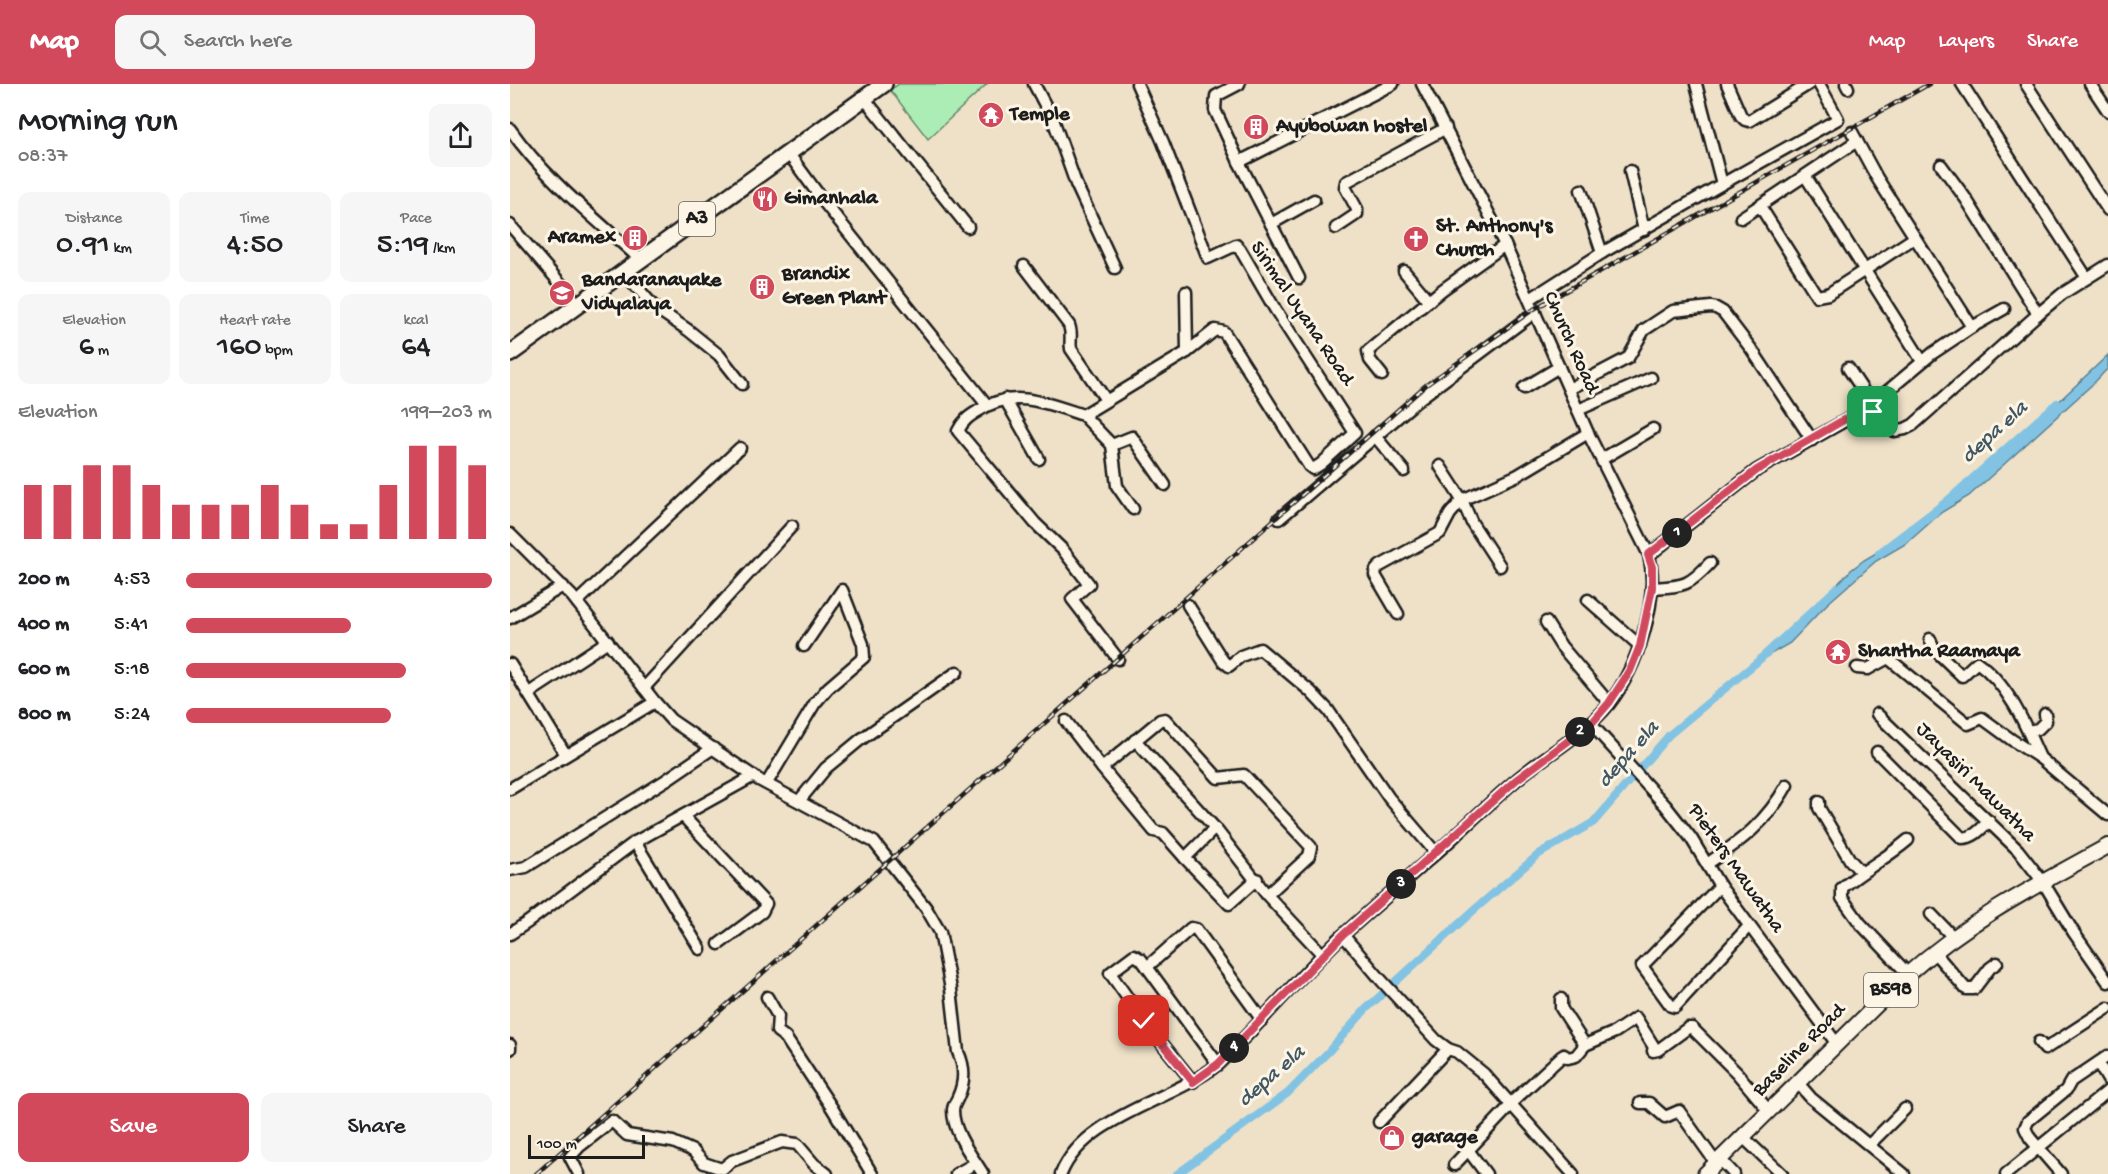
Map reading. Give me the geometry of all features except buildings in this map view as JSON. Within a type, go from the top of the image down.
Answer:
[{"type":"highway","name":"A3","points":[[510,344],[573,298],[788,153],[872,88]]},
{"type":"highway","name":"A3","points":[[510,354],[624,272],[638,256],[872,88]]},
{"type":"main road","name":"Baseline Road","points":[[1705,1174],[1908,974],[1934,952],[1953,937],[2043,882],[2108,846]]},
{"type":"street","points":[[1034,84],[1054,122],[1076,184],[1115,268]]},
{"type":"street","name":"Sirimal Uyana Road","points":[[1137,84],[1163,142],[1208,258],[1236,245],[1240,249],[1275,309],[1354,433],[1313,469],[1224,332],[1215,330],[1187,352]]},
{"type":"street","points":[[1239,84],[1216,96],[1214,106],[1239,162],[1299,278]]},
{"type":"street","points":[[1239,162],[1393,84]]},
{"type":"street","name":"Church Road","points":[[1061,1174],[1065,1163],[1075,1150],[1097,1132],[1144,1103],[1193,1082],[1218,1064],[1343,935],[1516,780],[1591,724],[1609,703],[1630,671],[1640,646],[1652,588],[1652,567],[1648,555],[1588,433],[1505,245],[1422,84]]},
{"type":"street","points":[[1696,84],[1722,184]]},
{"type":"street","points":[[1727,84],[1741,116],[1749,121],[1809,84]]},
{"type":"street","points":[[1530,299],[1602,253],[1838,119],[1819,84]]},
{"type":"street","points":[[1962,84],[2087,278]]},
{"type":"street","points":[[2026,84],[2108,210]]},
{"type":"street","points":[[2090,84],[2108,111]]},
{"type":"street","points":[[872,88],[968,226]]},
{"type":"street","points":[[1336,228],[1357,214],[1357,209],[1345,187],[1346,182],[1446,128]]},
{"type":"street","points":[[510,129],[521,144],[572,197],[638,256]]},
{"type":"street","points":[[1741,218],[1806,177],[1855,136],[1914,238],[1972,327]]},
{"type":"street","points":[[788,153],[824,202],[987,405]]},
{"type":"street","points":[[1941,165],[1966,199],[2038,314]]},
{"type":"street","points":[[1630,171],[1644,230]]},
{"type":"street","points":[[1806,177],[1922,361]]},
{"type":"street","points":[[1581,190],[1602,253]]},
{"type":"street","points":[[1271,224],[1314,200]]},
{"type":"street","points":[[1760,206],[1817,296],[1828,294],[1914,238]]},
{"type":"street","points":[[510,225],[573,298]]},
{"type":"street","points":[[1382,375],[1370,360],[1368,351],[1429,301],[1505,245]]},
{"type":"street","points":[[1848,368],[1873,412],[1894,431],[1905,429],[1924,417],[2038,314],[2108,265]]},
{"type":"street","points":[[1024,266],[1069,325],[1072,336],[1071,349],[1106,400]]},
{"type":"street","points":[[1404,271],[1429,301]]},
{"type":"street","points":[[624,272],[654,307],[719,355],[742,384]]},
{"type":"street","points":[[1083,415],[1187,352],[1185,292]]},
{"type":"street","points":[[1569,389],[1628,358],[1644,330],[1673,311],[1716,308],[1723,312],[1752,350],[1812,440]]},
{"type":"street","points":[[1648,555],[1757,470],[1869,406],[1922,361],[1972,327],[2004,309]]},
{"type":"street","points":[[1279,519],[1419,399],[1535,312]]},
{"type":"street","points":[[1524,388],[1559,367]]},
{"type":"street","points":[[1578,410],[1651,378]]},
{"type":"street","points":[[1118,659],[1071,599],[1089,584],[1080,571],[1064,550],[1035,523],[958,431],[963,421],[987,405],[1005,399],[1014,398],[1047,403],[1083,415],[1112,445],[1117,486],[1132,509]]},
{"type":"street","points":[[1005,399],[1039,459]]},
{"type":"street","points":[[1602,459],[1653,429]]},
{"type":"street","points":[[1398,614],[1376,570],[1440,533],[1450,514],[1462,500],[1518,475],[1588,433]]},
{"type":"street","points":[[1375,436],[1404,471]]},
{"type":"street","points":[[1112,445],[1132,437],[1165,485]]},
{"type":"street","points":[[578,602],[740,448]]},
{"type":"street","points":[[1440,466],[1462,500],[1472,523],[1500,566]]},
{"type":"street","points":[[644,688],[792,526]]},
{"type":"street","points":[[510,534],[578,602],[671,720],[754,776],[874,842],[926,908],[940,932],[951,988],[958,1052],[962,1061],[964,1082],[953,1108],[955,1120],[963,1141],[983,1174]]},
{"type":"street","points":[[1652,588],[1684,585],[1697,577],[1710,562]]},
{"type":"street","points":[[510,618],[563,586]]},
{"type":"street","points":[[767,783],[816,703],[828,688],[864,657],[863,644],[842,590],[804,646]]},
{"type":"street","points":[[1588,600],[1640,646]]},
{"type":"street","points":[[1188,605],[1223,661],[1229,666],[1241,656],[1260,649],[1310,691],[1328,710],[1389,798],[1436,853]]},
{"type":"street","points":[[1546,622],[1561,646],[1609,703]]},
{"type":"street","points":[[1930,639],[1934,649],[1962,675],[1977,662],[2000,683],[2028,731],[2040,758]]},
{"type":"street","points":[[529,693],[608,641]]},
{"type":"street","points":[[1857,668],[1868,669],[1888,658],[1968,724],[1982,717],[2040,758],[2108,815]]},
{"type":"street","points":[[510,664],[566,755]]},
{"type":"street","points":[[799,801],[826,768],[860,740],[957,672]]},
{"type":"street","points":[[510,789],[655,702]]},
{"type":"street","name":"Jayasiri Mawatha","points":[[1877,714],[2018,850],[2043,882],[2074,933],[2108,982]]},
{"type":"street","points":[[2028,731],[2038,729],[2046,722],[2045,714]]},
{"type":"street","points":[[1102,768],[1160,720],[1165,719],[1218,778],[1244,775],[1311,847],[1309,856],[1267,895]]},
{"type":"street","points":[[1066,721],[1154,831],[1163,833],[1229,904],[1257,879]]},
{"type":"street","name":"Pieters Mawatha","points":[[1591,724],[1685,830],[1720,886],[1837,1044]]},
{"type":"street","points":[[1135,740],[1215,828],[1257,879],[1267,895],[1323,955]]},
{"type":"street","points":[[510,870],[526,867],[713,748]]},
{"type":"street","points":[[1876,752],[1962,838],[1969,838],[1989,821]]},
{"type":"street","points":[[510,934],[635,842],[754,776]]},
{"type":"street","points":[[1707,864],[1752,831],[1775,806],[1787,785]]},
{"type":"street","points":[[1819,802],[1819,808],[1850,860],[1861,872]]},
{"type":"street","points":[[683,816],[766,904],[762,912],[719,944]]},
{"type":"street","points":[[1185,858],[1215,828]]},
{"type":"street","points":[[1908,840],[1842,888],[1842,898],[1860,923],[1908,974]]},
{"type":"street","points":[[635,842],[700,949]]},
{"type":"street","points":[[1720,886],[1642,966],[1671,1006],[1675,1007],[1749,926]]},
{"type":"street","points":[[1931,914],[1953,937]]},
{"type":"street","points":[[1147,967],[1191,928],[1196,929],[1262,1020]]},
{"type":"street","points":[[1343,935],[1436,1040],[1448,1049],[1457,1052],[1484,1074],[1573,1174]]},
{"type":"street","points":[[1934,952],[1966,989],[1974,989],[1990,968],[1997,963]]},
{"type":"street","points":[[1193,1082],[1144,1021],[1110,972],[1134,956],[1141,959],[1218,1064]]},
{"type":"street","points":[[767,997],[778,1016],[777,1031],[785,1037],[872,1174]]},
{"type":"street","points":[[1561,999],[1561,1008],[1585,1045]]},
{"type":"street","points":[[2039,1042],[2045,1049],[2108,1008]]},
{"type":"street","points":[[1454,1165],[1510,1105],[1561,1056],[1568,1058],[1576,1056],[1585,1045],[1615,1032],[1636,1018],[1654,1047],[1653,1051],[1658,1050],[1688,1028],[1692,1028],[1737,1073],[1769,1111]]},
{"type":"street","points":[[1379,1122],[1448,1049]]},
{"type":"street","points":[[2061,1174],[2030,1138],[2025,1128],[2028,1121],[2066,1090],[2071,1081],[2108,1056]]},
{"type":"street","points":[[2098,1063],[2108,1080]]},
{"type":"street","points":[[1798,1083],[1811,1098],[1904,1174]]},
{"type":"street","points":[[2006,1174],[2108,1091]]},
{"type":"street","points":[[1640,1103],[1649,1103],[1665,1117],[1679,1111],[1718,1161],[1734,1174]]},
{"type":"street","points":[[1869,1145],[1905,1109]]},
{"type":"street","points":[[579,1174],[570,1157],[580,1146],[612,1121],[627,1135],[673,1142],[693,1151],[704,1163],[722,1169],[732,1161],[782,1142],[797,1144],[814,1164],[827,1174]]},
{"type":"street","points":[[1743,1137],[1782,1174]]},
{"type":"street","points":[[1468,1150],[1486,1174]]},
{"type":"street","points":[[956,1174],[976,1163]]},
{"type":"green space","points":[[899,84],[987,84],[928,139],[890,90]]},
{"type":"water","points":[[2108,355],[2108,368],[2095,382],[1969,496],[1942,512],[1907,543],[1876,561],[1827,604],[1790,643],[1757,662],[1787,637],[1851,570],[1903,537],[1946,502],[2036,423]]},
{"type":"waterway","name":"depa ela","points":[[1879,553],[1946,502],[2057,403]]},
{"type":"waterway","name":"depa ela","points":[[1177,1174],[1288,1093],[1366,1009],[1539,854],[1594,822],[1669,735],[1757,662],[1837,588]]},
{"type":"railway","points":[[536,1174],[1426,385],[1534,309],[1929,84]]},
{"type":"place","name":"Temple","points":[[991,115]]},
{"type":"place","name":"Ayubowan hostel","points":[[1256,127]]},
{"type":"place","name":"Gimanhala","points":[[765,199]]},
{"type":"place","name":"Aramex","points":[[635,238]]},
{"type":"place","name":"St. Anthony's Church","points":[[1416,239]]},
{"type":"place","name":"Brandix Green Plant","points":[[762,287]]},
{"type":"place","name":"Bandaranayake Vidyalaya","points":[[562,293]]},
{"type":"place","name":"Shantha Raamaya","points":[[1838,652]]},
{"type":"place","name":"garage","points":[[1392,1138]]},
{"type":"route","points":[[1144,1021],[1193,1082],[1218,1064],[1343,935],[1516,780],[1591,724],[1609,703],[1630,671],[1640,646],[1652,588],[1652,567],[1648,555],[1757,470],[1861,410],[1866,409],[1873,412]]}]
